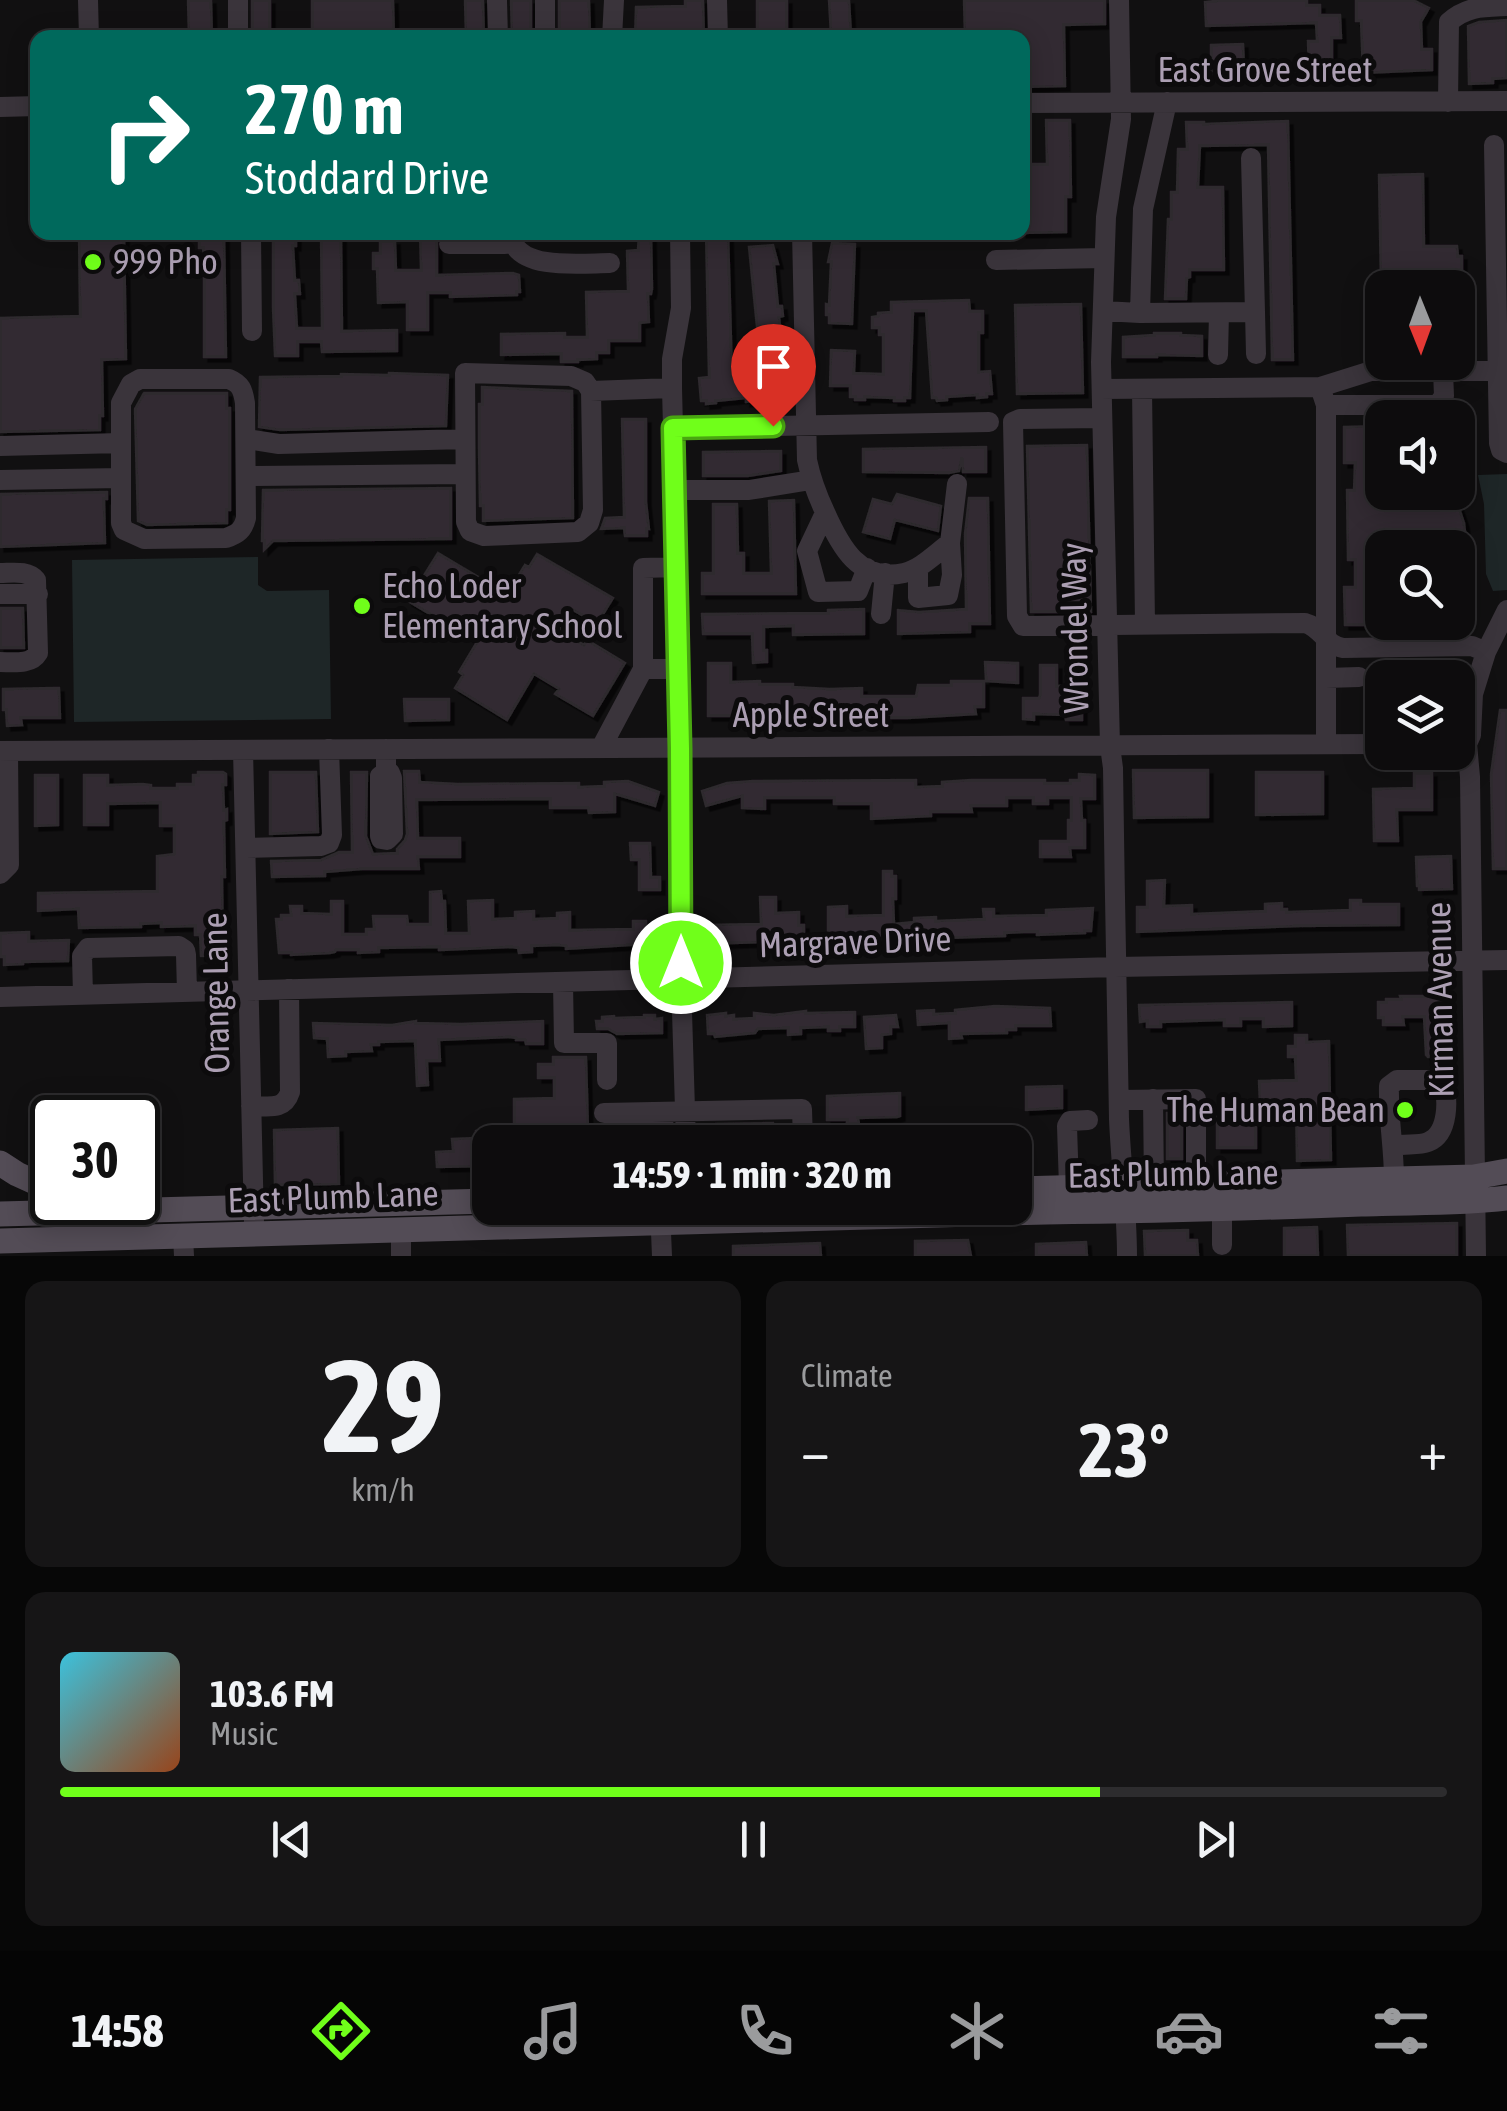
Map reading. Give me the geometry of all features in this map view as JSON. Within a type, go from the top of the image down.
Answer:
[{"type":"main road","points":[[0,1162],[30,1180]]},
{"type":"main road","name":"East Plumb Lane","points":[[1032,1189],[1069,1188],[1124,1199],[1222,1208],[1474,1189],[1507,1171]]},
{"type":"main road","name":"East Plumb Lane","points":[[1032,1202],[1124,1199],[1154,1185],[1394,1179],[1474,1189],[1507,1198]]},
{"type":"main road","name":"East Plumb Lane","points":[[0,1214],[472,1201]]},
{"type":"main road","points":[[160,1206],[190,1209]]},
{"type":"main road","name":"East Plumb Lane","points":[[0,1242],[117,1238],[176,1246],[254,1234],[487,1225]]},
{"type":"main road","points":[[1,1256],[117,1238]]},
{"type":"street","points":[[88,0],[89,30]]},
{"type":"street","points":[[238,0],[238,30]]},
{"type":"street","points":[[544,0],[545,30]]},
{"type":"street","points":[[612,30],[614,0]]},
{"type":"street","points":[[717,0],[718,30]]},
{"type":"street","name":"Wrondel Way","points":[[1119,0],[1121,119],[1109,186],[1104,258],[1102,418],[1119,1100],[1127,1256]]},
{"type":"street","points":[[497,1],[498,30]]},
{"type":"street","points":[[1448,102],[1449,22],[1473,8],[1507,6]]},
{"type":"street","name":"East Grove Street","points":[[1030,103],[1507,101]]},
{"type":"street","points":[[1140,313],[1143,209],[1167,102]]},
{"type":"street","points":[[0,107],[30,106]]},
{"type":"street","points":[[1494,144],[1502,291],[1498,372],[1504,452]]},
{"type":"street","points":[[1251,158],[1256,354]]},
{"type":"street","points":[[251,240],[252,330]]},
{"type":"street","points":[[449,244],[505,244],[508,240]]},
{"type":"street","points":[[512,240],[518,251],[552,263],[610,263]]},
{"type":"street","points":[[680,240],[681,308],[672,359],[672,388],[685,1125]]},
{"type":"street","points":[[802,240],[807,460],[811,480],[840,546],[850,557],[876,570],[906,572],[950,543]]},
{"type":"street","points":[[996,260],[1104,258]]},
{"type":"street","points":[[1103,311],[1255,312]]},
{"type":"street","points":[[1218,355],[1219,312]]},
{"type":"street","points":[[1475,372],[1498,372]]},
{"type":"street","points":[[465,374],[572,376],[585,382],[591,391],[593,510],[589,523],[578,532],[484,536],[470,530],[466,522],[465,374]]},
{"type":"street","points":[[1323,396],[1365,375]]},
{"type":"street","points":[[140,379],[229,379],[238,383],[246,402],[246,440],[246,518],[244,528],[237,534],[226,538],[144,540],[124,530],[120,403],[131,384],[140,379]]},
{"type":"street","points":[[1102,389],[1323,396],[1430,405],[1439,403],[1444,396],[1444,380]]},
{"type":"street","points":[[591,391],[672,388]]},
{"type":"street","points":[[1142,389],[1145,624]]},
{"type":"street","points":[[1323,396],[1326,744]]},
{"type":"street","points":[[1102,418],[1013,422],[1017,616],[1023,626],[1305,623],[1335,647],[1472,646],[1486,652]]},
{"type":"street","points":[[673,428],[989,422]]},
{"type":"street","points":[[246,440],[279,444],[465,440]]},
{"type":"street","points":[[0,446],[121,443]]},
{"type":"street","points":[[246,476],[465,474]]},
{"type":"street","points":[[0,480],[120,478]]},
{"type":"street","points":[[674,490],[749,490],[811,480]]},
{"type":"street","points":[[918,567],[918,598],[948,595],[957,484]]},
{"type":"street","points":[[825,512],[807,551],[818,592],[858,591],[876,570]]},
{"type":"street","points":[[601,748],[643,669],[643,568],[676,567]]},
{"type":"street","points":[[876,570],[881,614]]},
{"type":"street","points":[[0,574],[32,576],[38,594],[35,658],[0,662]]},
{"type":"street","points":[[0,594],[38,594]]},
{"type":"street","name":"Kirman Avenue","points":[[1475,688],[1486,652],[1506,611]]},
{"type":"street","points":[[643,669],[678,669]]},
{"type":"street","points":[[1326,678],[1359,677]]},
{"type":"street","name":"Apple Street","points":[[4,751],[1365,744]]},
{"type":"street","points":[[386,749],[386,772]]},
{"type":"street","name":"Orange Lane","points":[[244,750],[254,1234]]},
{"type":"street","points":[[246,848],[326,845],[332,835],[329,750]]},
{"type":"street","points":[[0,874],[9,865],[4,751]]},
{"type":"street","name":"Kirman Avenue","points":[[1468,770],[1476,1256]]},
{"type":"street","points":[[83,994],[84,950],[106,947],[179,946],[186,955],[188,992]]},
{"type":"street","name":"Margrave Drive","points":[[0,996],[1507,960]]},
{"type":"street","points":[[563,982],[564,1043],[606,1043],[607,1080]]},
{"type":"street","points":[[251,1106],[287,1102],[288,989]]},
{"type":"street","points":[[1394,1146],[1427,1143],[1433,1138],[1445,1120],[1447,1092],[1442,1080],[1397,1080],[1389,1086],[1394,1179]]},
{"type":"street","points":[[1119,1100],[1196,1099],[1196,1184]]},
{"type":"street","points":[[1153,1100],[1154,1185]]},
{"type":"street","points":[[604,1113],[802,1109],[802,1125]]},
{"type":"street","points":[[663,1112],[663,1125]]},
{"type":"street","points":[[1069,1188],[1068,1126],[1076,1119],[1088,1120]]},
{"type":"street","points":[[1222,1208],[1222,1245]]},
{"type":"street","points":[[660,1225],[662,1256]]},
{"type":"street","points":[[401,1230],[401,1256]]},
{"type":"shaded area","points":[[1507,474],[1507,590],[1493,591],[1486,574],[1484,504],[1478,475]]},
{"type":"shaded area","points":[[258,557],[258,585],[267,591],[329,590],[331,719],[74,722],[72,560]]},
{"type":"building","points":[[188,0],[211,0],[212,30],[189,30]]},
{"type":"building","points":[[252,0],[270,0],[270,30],[252,30]]},
{"type":"building","points":[[312,0],[393,0],[394,30],[312,30]]},
{"type":"building","points":[[465,0],[483,0],[484,30],[466,30]]},
{"type":"building","points":[[511,0],[531,0],[531,30],[512,30]]},
{"type":"building","points":[[559,0],[589,0],[590,30],[559,30]]},
{"type":"building","points":[[685,0],[703,0],[704,30],[635,30],[636,7],[685,6]]},
{"type":"building","points":[[757,0],[787,0],[787,30],[757,30]]},
{"type":"building","points":[[829,0],[849,0],[851,30],[831,30]]},
{"type":"building","points":[[964,0],[1105,0],[1105,24],[1064,25],[1065,86],[1030,87],[1030,30],[965,30]]},
{"type":"building","points":[[1307,0],[1307,5],[1320,5],[1320,15],[1340,15],[1341,38],[1332,38],[1332,77],[1309,75],[1308,41],[1317,41],[1316,23],[1206,26],[1205,2]]},
{"type":"building","points":[[1356,0],[1413,0],[1429,8],[1421,22],[1422,49],[1432,49],[1432,70],[1363,73]]},
{"type":"building","points":[[1507,20],[1507,78],[1469,84],[1468,26]]},
{"type":"building","points":[[1243,44],[1244,67],[1211,71],[1211,45]]},
{"type":"building","points":[[1046,120],[1070,120],[1071,197],[1066,197],[1066,232],[1030,233],[1030,164],[1047,164]]},
{"type":"building","points":[[1288,121],[1293,360],[1272,360],[1268,145],[1200,146],[1198,187],[1223,187],[1224,270],[1190,270],[1186,299],[1165,299],[1168,219],[1171,192],[1177,192],[1178,149],[1187,149],[1186,122]]},
{"type":"building","points":[[1423,174],[1424,246],[1457,246],[1462,270],[1381,270],[1379,175]]},
{"type":"building","points":[[79,240],[124,240],[126,359],[102,360],[100,430],[0,432],[0,318],[80,316]]},
{"type":"building","points":[[199,240],[224,240],[226,357],[204,357],[204,260],[203,248],[199,248]]},
{"type":"building","points":[[273,240],[296,240],[295,280],[299,280],[300,294],[295,294],[297,328],[322,328],[321,240],[341,240],[342,331],[397,330],[397,351],[322,352],[321,342],[298,342],[298,356],[275,356]]},
{"type":"building","points":[[420,240],[437,240],[437,275],[513,273],[519,275],[520,292],[450,297],[450,293],[428,293],[428,330],[407,330],[407,302],[378,303],[373,253],[380,253],[380,241],[395,241],[396,270],[421,270]]},
{"type":"building","points":[[639,240],[651,240],[649,322],[640,323],[640,341],[609,341],[609,353],[597,353],[597,359],[578,362],[561,362],[561,354],[501,355],[501,334],[565,333],[565,337],[587,337],[586,292],[628,291],[627,251],[638,250]]},
{"type":"building","points":[[706,240],[728,240],[732,376],[756,374],[755,352],[778,350],[781,386],[761,387],[761,398],[757,401],[746,402],[746,398],[706,404],[701,401],[699,378],[709,377]]},
{"type":"building","points":[[832,243],[855,244],[852,324],[829,323],[826,315]]},
{"type":"building","points":[[773,245],[778,264],[774,264],[778,306],[782,306],[783,316],[779,317],[780,325],[757,327],[749,247]]},
{"type":"building","points":[[969,300],[970,311],[983,311],[979,372],[990,371],[992,394],[937,401],[932,398],[926,311],[913,311],[910,398],[855,400],[850,397],[850,386],[830,386],[831,350],[855,351],[854,373],[883,374],[883,335],[879,335],[879,328],[872,328],[872,317],[891,312],[891,302]]},
{"type":"building","points":[[1081,304],[1083,393],[1017,394],[1015,305]]},
{"type":"building","points":[[1154,333],[1202,336],[1202,356],[1123,357],[1123,337]]},
{"type":"building","points":[[448,375],[446,426],[280,430],[259,427],[260,377]]},
{"type":"building","points":[[482,387],[572,391],[573,518],[483,521],[479,449]]},
{"type":"building","points":[[144,393],[227,393],[227,523],[147,525],[138,521],[135,409]]},
{"type":"building","points":[[622,419],[646,419],[647,536],[625,536],[624,528],[601,529],[605,518],[624,517]]},
{"type":"building","points":[[1365,426],[1365,510],[1460,510],[1465,530],[1365,530],[1365,625],[1345,625],[1344,587],[1355,587],[1355,560],[1348,560],[1347,490],[1354,490],[1355,463],[1344,463],[1344,427]]},
{"type":"building","points":[[1087,445],[1091,612],[1031,612],[1027,446]]},
{"type":"building","points":[[986,447],[986,472],[963,472],[962,458],[959,471],[949,473],[863,472],[863,449]]},
{"type":"building","points":[[781,451],[781,471],[703,476],[703,452]]},
{"type":"building","points":[[451,488],[451,539],[273,541],[264,550],[263,490]]},
{"type":"building","points":[[107,492],[105,543],[0,547],[0,494]]},
{"type":"building","points":[[897,494],[941,506],[938,531],[895,520],[890,539],[863,532],[873,499],[892,504]]},
{"type":"building","points":[[969,498],[988,498],[990,624],[970,624],[970,632],[898,634],[898,610],[966,609],[965,534]]},
{"type":"building","points":[[794,500],[796,594],[702,594],[702,573],[713,573],[713,504],[737,504],[738,553],[744,553],[744,573],[771,573],[769,501]]},
{"type":"building","points":[[438,553],[507,594],[537,554],[613,598],[597,624],[573,610],[561,631],[584,645],[587,640],[625,663],[593,716],[555,694],[559,689],[534,674],[507,720],[455,688],[463,675],[459,672],[477,642],[408,601]]},
{"type":"building","points":[[0,608],[23,608],[24,648],[0,648]]},
{"type":"building","points":[[864,609],[864,634],[793,635],[793,626],[764,627],[767,662],[753,663],[752,634],[703,634],[702,614]]},
{"type":"building","points":[[985,662],[1018,663],[1018,683],[986,681]]},
{"type":"building","points":[[708,663],[731,663],[731,682],[862,688],[862,696],[916,696],[918,685],[984,681],[984,707],[975,707],[976,714],[908,718],[888,718],[888,711],[772,714],[771,707],[744,708],[744,716],[708,716]]},
{"type":"building","points":[[1040,665],[1057,665],[1057,686],[1082,685],[1082,720],[1034,714],[1034,720],[1023,719],[1023,698],[1040,695]]},
{"type":"building","points":[[59,688],[60,718],[21,718],[22,725],[7,726],[3,689]]},
{"type":"building","points":[[404,699],[449,699],[449,720],[405,721]]},
{"type":"building","points":[[1500,710],[1507,710],[1507,869],[1493,869],[1491,774]]},
{"type":"building","points":[[1133,770],[1208,770],[1208,817],[1134,818]]},
{"type":"building","points":[[404,771],[419,771],[420,782],[579,783],[579,787],[628,781],[659,792],[655,806],[615,794],[615,812],[589,813],[588,808],[550,808],[550,799],[417,800],[418,838],[460,838],[460,857],[418,857],[419,869],[362,869],[325,872],[325,876],[272,877],[271,861],[321,860],[339,852],[352,852],[351,772],[367,772],[366,836],[373,854],[397,853],[407,834]]},
{"type":"building","points":[[270,772],[316,772],[318,832],[270,834]]},
{"type":"building","points":[[1256,772],[1323,772],[1323,814],[1256,815]]},
{"type":"building","points":[[1414,773],[1432,773],[1432,810],[1397,810],[1398,841],[1374,841],[1373,789],[1414,788]]},
{"type":"building","points":[[226,774],[223,955],[201,956],[200,935],[195,935],[195,926],[161,927],[161,923],[79,928],[78,909],[38,911],[38,893],[157,891],[157,856],[174,854],[174,826],[160,826],[160,803],[108,804],[108,825],[84,825],[84,775],[108,775],[108,785],[177,788],[177,784],[193,784],[193,775]]},
{"type":"building","points":[[1079,774],[1095,775],[1095,799],[1081,799],[1085,848],[1070,848],[1071,857],[1040,857],[1040,841],[1068,841],[1071,798],[1048,798],[1048,804],[1033,804],[1033,798],[1007,798],[1007,806],[971,806],[972,812],[871,819],[871,804],[834,804],[834,798],[765,798],[765,809],[742,808],[742,796],[706,806],[702,791],[727,783],[753,781],[916,780],[916,787],[971,780],[1070,783],[1079,780]]},
{"type":"building","points":[[35,775],[58,775],[58,825],[35,826]]},
{"type":"building","points":[[630,843],[650,843],[651,877],[660,877],[660,890],[639,890],[639,860],[631,860]]},
{"type":"building","points":[[1451,856],[1452,889],[1419,890],[1416,857]]},
{"type":"building","points":[[883,871],[892,871],[892,876],[896,876],[894,924],[914,922],[914,918],[984,919],[983,909],[994,909],[994,916],[1046,915],[1046,910],[1093,908],[1091,931],[857,941],[828,937],[828,907],[847,906],[847,916],[883,915]]},
{"type":"building","points":[[1165,880],[1164,906],[1192,905],[1192,914],[1265,911],[1265,904],[1282,903],[1287,912],[1350,910],[1350,900],[1361,900],[1361,904],[1399,904],[1399,925],[1137,932],[1137,907],[1147,907],[1147,881]]},
{"type":"building","points":[[441,891],[446,933],[469,933],[468,901],[493,900],[493,919],[515,918],[515,912],[534,911],[534,919],[557,918],[557,913],[570,912],[570,930],[633,929],[633,921],[646,921],[646,928],[661,927],[662,943],[566,949],[558,945],[532,946],[532,952],[519,953],[518,948],[512,947],[439,947],[279,953],[276,919],[291,915],[290,906],[302,906],[302,913],[331,914],[331,901],[343,901],[343,934],[366,934],[366,929],[374,929],[373,916],[407,916],[408,924],[430,924],[430,892]]},
{"type":"building","points":[[760,897],[776,897],[776,913],[799,912],[804,936],[794,936],[794,941],[706,944],[706,925],[761,924]]},
{"type":"building","points":[[29,932],[29,941],[69,940],[68,961],[4,965],[0,933]]},
{"type":"building","points":[[1426,991],[1443,991],[1445,1056],[1426,1055],[1424,1017],[1403,1017],[1404,1025],[1383,1025],[1383,1018],[1378,1018],[1378,1002],[1401,999],[1400,996],[1425,996]]},
{"type":"building","points":[[1292,1002],[1292,1026],[1263,1027],[1263,1019],[1241,1019],[1241,1026],[1224,1026],[1224,1020],[1161,1022],[1161,1027],[1147,1027],[1147,1021],[1140,1022],[1139,1005]]},
{"type":"building","points":[[995,1006],[1050,1008],[1051,1026],[1016,1026],[1016,1030],[1007,1033],[961,1034],[962,1038],[949,1039],[949,1023],[918,1025],[917,1011],[955,1013]]},
{"type":"building","points":[[855,1012],[855,1027],[840,1027],[840,1031],[828,1031],[828,1027],[801,1028],[801,1034],[788,1035],[788,1028],[715,1037],[708,1034],[707,1015],[726,1013],[734,1015],[734,1019],[754,1018],[754,1013]]},
{"type":"building","points":[[896,1015],[898,1027],[891,1027],[891,1034],[882,1035],[882,1048],[866,1049],[864,1017]]},
{"type":"building","points":[[602,1017],[662,1018],[662,1033],[617,1034],[597,1029],[596,1021],[602,1021]]},
{"type":"building","points":[[416,1021],[543,1021],[543,1044],[526,1044],[525,1040],[510,1037],[439,1040],[440,1061],[427,1061],[428,1085],[417,1086],[415,1041],[379,1042],[371,1045],[372,1051],[328,1057],[327,1039],[314,1038],[313,1023],[392,1025]]},
{"type":"building","points":[[1295,1035],[1307,1035],[1307,1042],[1329,1041],[1331,1160],[1297,1161],[1296,1105],[1260,1105],[1259,1081],[1296,1080],[1295,1057],[1288,1057],[1288,1046],[1295,1046]]},
{"type":"building","points":[[553,1057],[586,1057],[588,1125],[514,1125],[514,1099],[554,1098],[554,1078],[538,1078],[538,1064],[553,1064]]},
{"type":"building","points":[[1062,1086],[1062,1108],[1026,1110],[1026,1087]]},
{"type":"building","points":[[900,1093],[900,1116],[858,1118],[859,1124],[827,1120],[827,1096]]},
{"type":"building","points":[[1167,1113],[1182,1113],[1182,1159],[1167,1159]]},
{"type":"building","points":[[1217,1115],[1256,1115],[1256,1148],[1217,1148]]},
{"type":"building","points":[[773,1123],[773,1125],[716,1125]]},
{"type":"building","points":[[338,1128],[339,1184],[275,1185],[274,1130]]},
{"type":"building","points":[[472,1138],[472,1166],[437,1167],[436,1152],[453,1151],[452,1139]]},
{"type":"building","points":[[1457,1223],[1457,1256],[1348,1256],[1347,1225]]},
{"type":"building","points":[[1317,1227],[1318,1256],[1284,1256],[1284,1228]]},
{"type":"building","points":[[1188,1230],[1188,1240],[1197,1240],[1198,1256],[1145,1256],[1144,1231]]},
{"type":"building","points":[[968,1240],[971,1256],[915,1256],[915,1241]]},
{"type":"building","points":[[1086,1242],[1087,1256],[1036,1256],[1036,1244]]},
{"type":"building","points":[[820,1243],[821,1256],[733,1256],[733,1246]]},
{"type":"place","name":"999 Pho","points":[[93,262]]},
{"type":"place","name":"Echo Loder Elementary School","points":[[362,606]]},
{"type":"place","name":"The Human Bean","points":[[1405,1110]]},
{"type":"route","points":[[681,963],[673,428],[773,426]]}]
